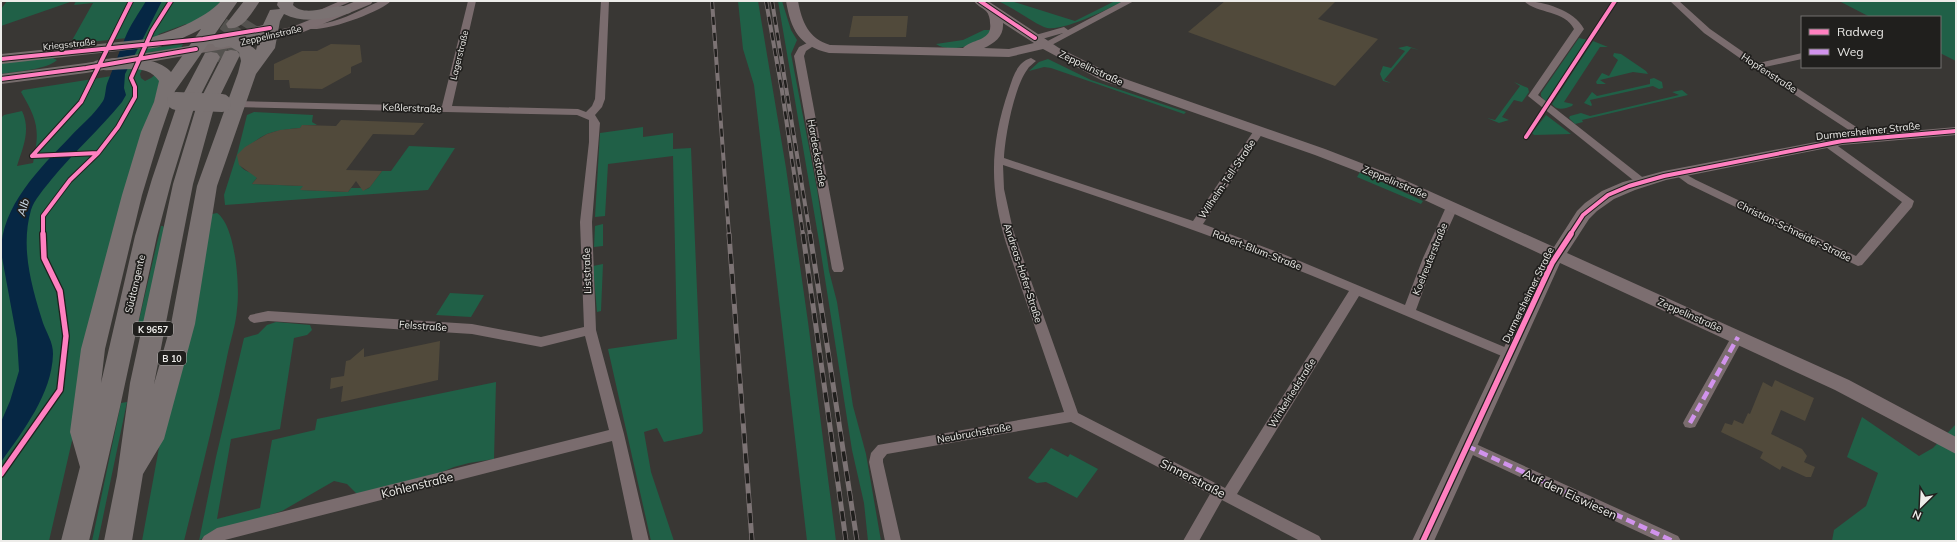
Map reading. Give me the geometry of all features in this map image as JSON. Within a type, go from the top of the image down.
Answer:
[{"type":"highway","name":"Südtangente","points":[[75,541],[94,468],[146,236],[162,179],[186,108],[252,1]]},
{"type":"highway","points":[[94,468],[84,432],[93,349],[132,195],[152,132],[168,98],[187,64],[228,40],[267,22],[279,4]]},
{"type":"highway","points":[[279,4],[309,20],[346,6]]},
{"type":"highway","points":[[247,73],[266,48],[279,4]]},
{"type":"highway","points":[[223,9],[218,26],[225,31],[228,40]]},
{"type":"highway","points":[[223,9],[228,40]]},
{"type":"highway","points":[[101,65],[119,64],[145,55],[223,9]]},
{"type":"highway","points":[[228,40],[270,33]]},
{"type":"highway","name":"Südtangente","points":[[118,541],[130,476],[142,383],[183,184],[205,108],[228,40]]},
{"type":"highway","name":"B 10","points":[[130,476],[151,439],[183,324],[206,190],[229,103],[247,73],[249,55],[245,48],[228,40]]},
{"type":"highway","points":[[145,55],[157,70],[164,74],[168,81],[168,98]]},
{"type":"highway","points":[[168,98],[229,103]]},
{"type":"main road","name":"Kriegsstraße","points":[[1,59],[78,51],[145,55],[228,40]]},
{"type":"main road","points":[[33,75],[52,69],[64,61],[64,56],[53,54]]},
{"type":"main road","points":[[1,79],[101,65]]},
{"type":"street","points":[[346,6],[367,1]]},
{"type":"street","name":"Zeppelinstraße","points":[[270,33],[309,20],[330,24],[387,1]]},
{"type":"street","name":"Lagerstraße","points":[[446,110],[472,1]]},
{"type":"street","points":[[589,115],[597,107],[600,99],[605,1]]},
{"type":"street","points":[[792,1],[802,32],[806,38],[820,47],[838,50],[1008,53],[1040,41],[1057,40],[1130,1]]},
{"type":"street","points":[[1528,1],[1567,17],[1575,22],[1579,29],[1533,96],[1642,182]]},
{"type":"street","name":"Hopfenstraße","points":[[1674,1],[1697,23],[1757,66],[1868,138]]},
{"type":"street","points":[[958,52],[987,42],[994,35],[998,27],[997,19],[986,4]]},
{"type":"street","name":"Zeppelinstraße","points":[[986,4],[1040,41],[1080,65],[1116,81],[1362,167],[1557,254],[1848,388],[1956,446]]},
{"type":"street","name":"Hardeckstraße","points":[[813,43],[802,49],[800,56],[838,269]]},
{"type":"street","points":[[1757,66],[1801,56]]},
{"type":"street","name":"Andreas-Hofer-Straße","points":[[1031,61],[1024,66],[1020,73],[1003,120],[1000,139],[998,177],[1000,195],[1011,241],[1072,416]]},
{"type":"street","name":"Keßlerstraße","points":[[229,103],[446,110],[578,112],[589,115]]},
{"type":"street","name":"Liststraße","points":[[589,115],[595,124],[586,222],[590,330],[617,434],[642,541]]},
{"type":"street","name":"Wilhelm-Tell-Straße","points":[[1196,226],[1259,131]]},
{"type":"street","name":"Durmersheimer Straße","points":[[1423,541],[1557,254],[1583,215],[1591,207],[1608,195],[1642,182],[1678,173],[1827,143],[1956,131]]},
{"type":"street","name":"Christian-Schneider-Straße","points":[[1678,173],[1692,182],[1858,262],[1908,204],[1908,201],[1827,143]]},
{"type":"street","name":"Robert-Blum-Straße","points":[[999,160],[1196,226],[1279,257],[1509,354]]},
{"type":"street","name":"Koelreuterstraße","points":[[1409,312],[1429,258],[1452,207]]},
{"type":"street","name":"Winkelriedstraße","points":[[1191,541],[1224,494],[1356,290]]},
{"type":"street","name":"Felsstraße","points":[[254,318],[268,316],[472,329],[541,342],[590,330]]},
{"type":"street","points":[[1690,423],[1738,337]]},
{"type":"street","name":"Neubruchstraße","points":[[893,541],[876,462],[878,453],[890,447],[1072,416]]},
{"type":"street","name":"Sinnerstraße","points":[[1072,416],[1314,541]]},
{"type":"street","name":"Kohlenstraße","points":[[213,538],[617,434]]},
{"type":"street","name":"Auf den Eiswiesen","points":[[1467,446],[1673,541]]},
{"type":"green space","points":[[7,1],[73,1],[1,26],[1,9]]},
{"type":"green space","points":[[76,1],[222,1],[194,26],[186,24],[159,34],[153,48],[183,44],[181,48],[150,52],[140,74],[141,78],[145,81],[155,75],[160,79],[77,419],[49,541],[1,541],[1,118],[4,115],[22,111],[25,118],[26,132],[24,145],[17,166],[33,163],[37,134],[36,126],[31,111],[21,92],[23,90],[112,76],[137,37],[70,44],[93,3],[74,5]]},
{"type":"green space","points":[[738,1],[758,1],[786,168],[808,322],[836,541],[807,541],[754,85],[743,49]]},
{"type":"green space","points":[[778,1],[782,1],[791,30],[797,40],[791,54],[817,189],[829,271],[837,302],[853,406],[866,454],[881,541],[868,541],[864,503],[852,450],[820,247]]},
{"type":"green space","points":[[998,1],[1011,1],[1075,21],[1115,1],[1124,1],[1084,20],[1061,27],[1051,28],[1038,24]]},
{"type":"green space","points":[[1839,1],[1956,1],[1956,61],[1941,54],[1941,16],[1868,16]]},
{"type":"green space","points":[[984,30],[992,30],[982,40],[974,44],[958,48],[950,48],[942,47],[936,44],[963,40]]},
{"type":"green space","points":[[1579,38],[1588,40],[1547,101],[1545,101],[1541,96],[1541,93]]},
{"type":"green space","points":[[1593,41],[1608,47],[1600,47],[1564,102],[1573,104],[1572,106],[1563,109],[1556,108],[1552,104]]},
{"type":"green space","points":[[1407,46],[1419,50],[1411,48],[1384,80],[1391,83],[1383,81],[1380,74],[1383,66],[1391,68],[1405,51],[1398,48]]},
{"type":"green space","points":[[1614,53],[1621,54],[1646,71],[1648,74],[1633,72],[1600,80],[1606,84],[1597,84],[1596,82],[1602,73],[1609,76],[1618,60],[1613,56]]},
{"type":"green space","points":[[51,57],[57,60],[46,66],[1,74],[1,63]]},
{"type":"green space","points":[[1048,59],[1091,80],[1186,112],[1184,114],[1051,68],[1044,67],[1029,71],[1039,62]]},
{"type":"green space","points":[[1654,78],[1662,82],[1663,88],[1659,89],[1653,86],[1590,100],[1591,106],[1584,103],[1592,92],[1597,96],[1650,84],[1650,79]]},
{"type":"green space","points":[[1514,82],[1528,88],[1529,92],[1522,102],[1514,100],[1502,117],[1509,120],[1499,123],[1487,118],[1495,120],[1520,86]]},
{"type":"green space","points":[[1682,90],[1688,95],[1582,120],[1583,122],[1575,124],[1569,118],[1570,116],[1581,113],[1590,116],[1679,95],[1672,92]]},
{"type":"green space","points":[[254,112],[313,115],[312,122],[317,125],[303,125],[300,128],[267,134],[259,138],[245,150],[241,156],[240,162],[242,167],[248,172],[260,174],[252,184],[304,186],[301,190],[348,192],[351,188],[363,188],[364,190],[369,188],[382,171],[391,171],[409,146],[455,148],[428,190],[225,205],[224,195],[238,151],[247,115]]},
{"type":"green space","points":[[1546,115],[1571,134],[1534,135],[1532,133]]},
{"type":"green space","points":[[643,127],[643,137],[673,133],[673,149],[691,148],[703,431],[701,434],[664,442],[657,428],[644,432],[651,472],[674,541],[651,541],[608,349],[677,339],[673,156],[608,164],[605,216],[595,217],[600,133]]},
{"type":"green space","points":[[1360,172],[1423,201],[1421,204],[1357,177]]},
{"type":"green space","points":[[217,213],[229,231],[237,273],[238,299],[235,321],[212,426],[184,541],[142,541],[162,431],[212,214]]},
{"type":"green space","points":[[603,224],[603,246],[594,247],[595,226]]},
{"type":"green space","points":[[161,226],[164,228],[144,332],[136,333]]},
{"type":"green space","points":[[603,264],[601,311],[597,312],[593,266]]},
{"type":"green space","points":[[450,293],[484,295],[471,317],[436,315]]},
{"type":"green space","points":[[276,322],[310,325],[312,330],[307,335],[294,338],[280,429],[231,439],[217,519],[260,508],[272,440],[315,430],[317,419],[496,382],[494,459],[469,463],[437,474],[360,493],[356,493],[347,484],[334,481],[282,511],[205,536],[199,541],[216,457],[244,338],[258,334],[267,325]]},
{"type":"green space","points":[[127,402],[98,541],[92,541],[121,403]]},
{"type":"green space","points":[[1862,417],[1919,456],[1933,448],[1956,424],[1956,541],[1832,541],[1834,530],[1866,506],[1878,473],[1847,457]]},
{"type":"green space","points":[[1051,448],[1068,457],[1070,454],[1098,469],[1077,498],[1046,482],[1037,483],[1028,478]]},
{"type":"water","name":"Alb","points":[[146,1],[162,1],[125,74],[124,88],[126,95],[114,112],[51,180],[32,206],[28,224],[27,239],[29,268],[31,282],[43,323],[50,338],[53,354],[48,383],[42,398],[27,425],[1,462],[1,422],[10,401],[19,371],[17,339],[1,252],[3,235],[8,219],[24,189],[35,175],[58,149],[92,115],[103,101],[107,83],[127,33]]},
{"type":"building","points":[[1225,1],[1336,1],[1318,19],[1378,39],[1335,86],[1188,32]]},
{"type":"building","points":[[853,16],[908,16],[906,37],[849,37]]},
{"type":"building","points":[[331,44],[360,45],[362,62],[351,67],[351,73],[322,89],[290,88],[289,80],[274,80],[274,64],[302,51],[317,51]]},
{"type":"building","points":[[341,120],[424,123],[414,135],[373,134],[346,170],[382,171],[370,187],[363,191],[356,181],[348,192],[300,190],[303,186],[252,184],[257,178],[239,165],[237,155],[245,147],[267,134],[280,130],[300,128],[302,125],[336,126]]},
{"type":"building","points":[[440,341],[438,380],[341,402],[343,386],[330,389],[331,378],[344,376],[346,361],[350,360],[364,348],[364,357]]},
{"type":"building","points":[[1775,380],[1814,398],[1805,421],[1781,410],[1771,434],[1802,449],[1807,456],[1804,462],[1815,467],[1811,477],[1806,477],[1782,466],[1780,470],[1760,458],[1763,452],[1721,432],[1725,423],[1732,425],[1734,420],[1743,424],[1748,413],[1750,414],[1763,382],[1772,387]]},
{"type":"tunnel","points":[[233,53],[252,23]]},
{"type":"tunnel","points":[[211,57],[234,24]]},
{"type":"railway","points":[[712,1],[729,235]]},
{"type":"railway","points":[[766,1],[782,91],[803,235]]},
{"type":"railway","points":[[772,1],[810,235]]},
{"type":"railway","points":[[729,234],[752,541]]},
{"type":"railway","points":[[803,234],[846,541]]},
{"type":"railway","points":[[810,234],[857,541]]},
{"type":"marked path","points":[[1690,423],[1738,337]]},
{"type":"marked path","points":[[1467,446],[1673,541]]},
{"type":"cycle path","points":[[32,156],[81,102],[131,1]]},
{"type":"cycle path","points":[[1,474],[60,390],[66,336],[60,291],[44,258],[43,216],[70,180],[98,153],[118,127],[135,97],[135,87],[131,78],[152,31],[171,1]]},
{"type":"cycle path","points":[[980,1],[1035,38]]},
{"type":"cycle path","points":[[1526,137],[1615,1]]},
{"type":"cycle path","points":[[1,59],[203,39],[270,28]]},
{"type":"cycle path","points":[[1,79],[86,68],[196,49]]},
{"type":"cycle path","points":[[1423,541],[1552,263],[1583,215],[1591,207],[1608,195],[1629,186],[1664,176],[1842,141],[1956,131]]},
{"type":"cycle path","points":[[32,156],[98,153]]}]
